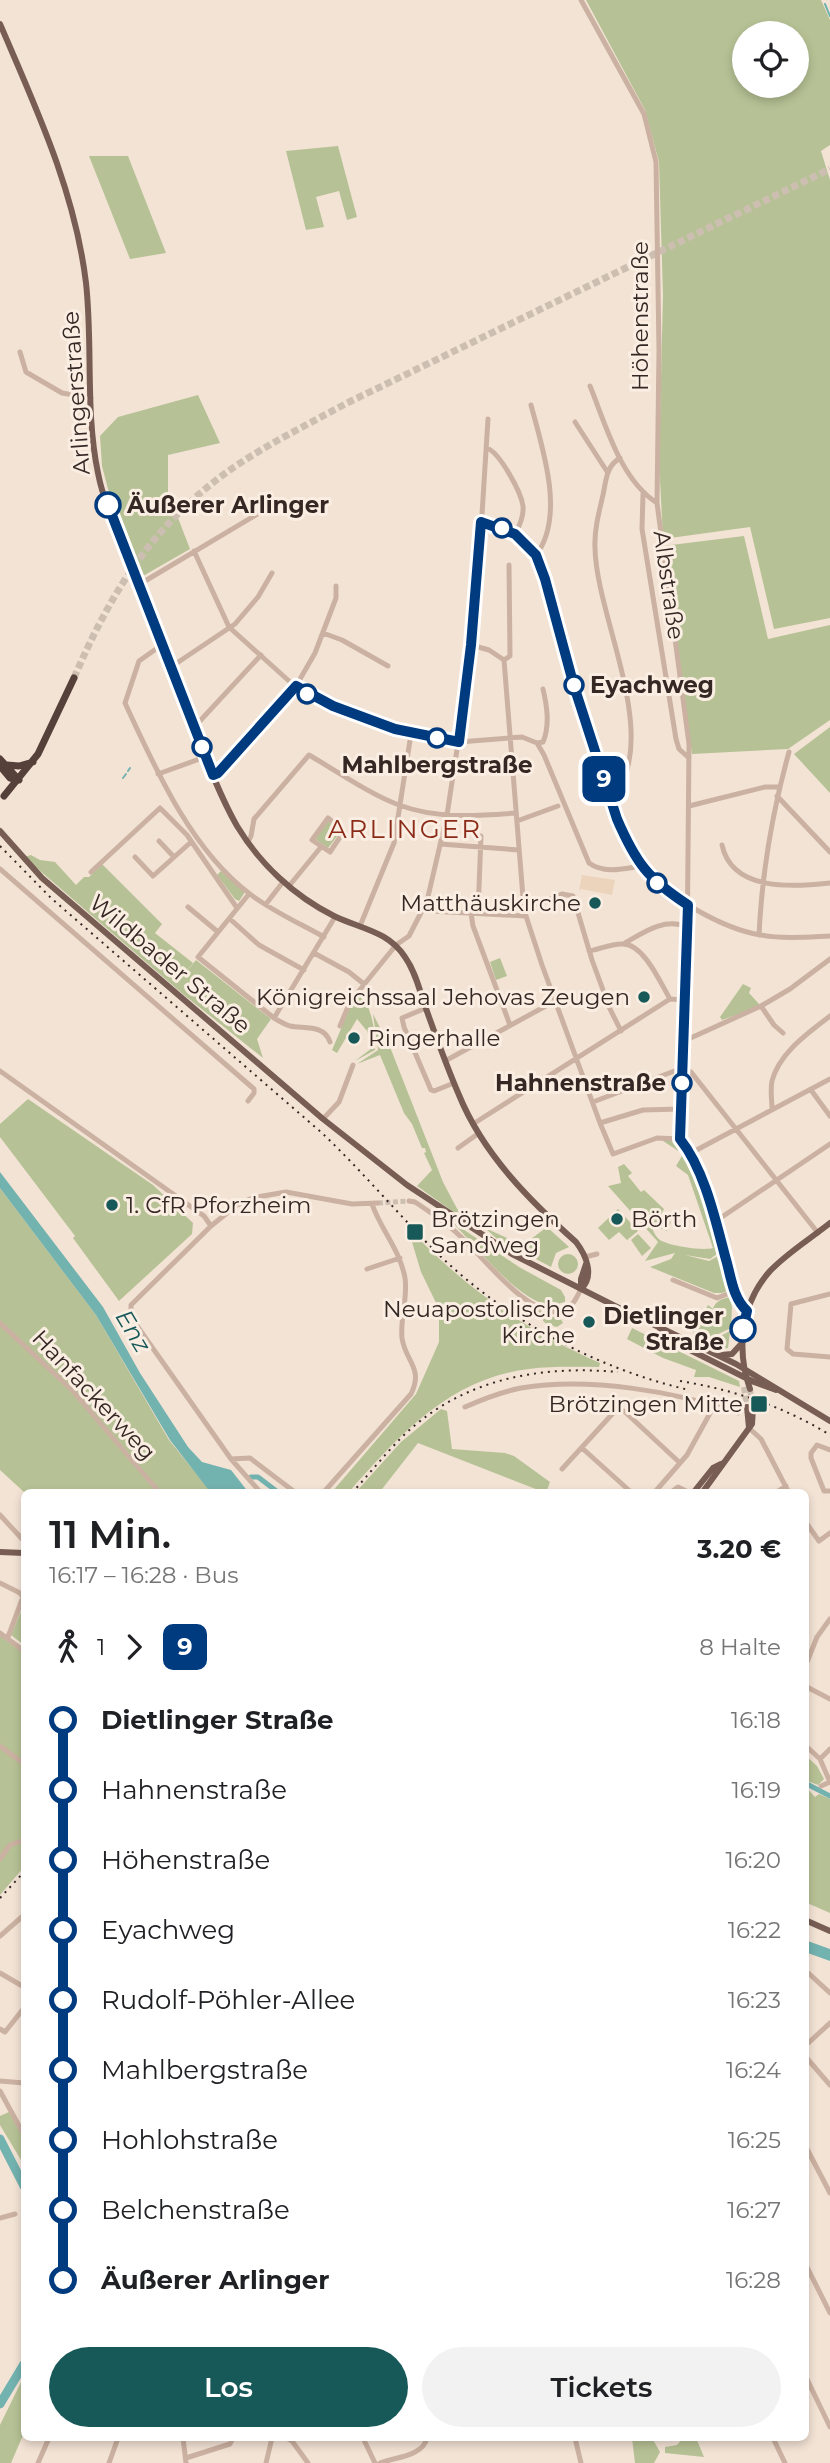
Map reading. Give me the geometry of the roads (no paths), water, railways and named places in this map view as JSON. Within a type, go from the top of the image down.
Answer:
[{"type":"highway","points":[[4,796],[33,761],[74,678]]},
{"type":"highway","points":[[0,759],[19,780]]},
{"type":"highway","points":[[4,766],[19,766],[33,761]]},
{"type":"main road","name":"Arlingerstraße","points":[[0,24],[65,183],[75,220],[85,277],[96,466],[102,490],[205,757],[229,811],[248,842],[286,884],[313,904],[335,916],[377,931],[396,945],[409,962],[445,1061],[473,1124],[523,1192],[576,1242],[586,1260]]},
{"type":"main road","name":"Wildbader Straße","points":[[0,831],[42,878],[384,1168],[465,1225],[512,1254],[720,1355],[778,1390]]},
{"type":"main road","points":[[747,1388],[742,1343],[747,1311],[755,1293],[772,1269],[830,1223]]},
{"type":"main road","points":[[581,1289],[587,1282],[586,1260]]},
{"type":"main road","name":"Wildbader Straße","points":[[660,1328],[668,1339],[778,1390]]},
{"type":"main road","points":[[720,1355],[732,1354],[742,1343]]},
{"type":"main road","points":[[778,1390],[829,1417]]},
{"type":"main road","points":[[705,1489],[753,1419],[750,1408]]},
{"type":"main road","points":[[695,1489],[720,1464]]},
{"type":"main road","points":[[0,1552],[21,1553]]},
{"type":"main road","points":[[809,1922],[830,1931]]},
{"type":"street","name":"Höhenstraße","points":[[581,0],[644,114],[656,162],[659,350],[657,503],[689,744],[688,905],[680,1139]]},
{"type":"street","points":[[20,352],[26,372],[62,393],[91,398]]},
{"type":"street","points":[[590,386],[620,458],[643,494],[657,503]]},
{"type":"street","points":[[531,405],[549,475],[550,496],[546,537],[536,555]]},
{"type":"street","points":[[340,1026],[350,1002],[396,945],[409,936],[424,909],[440,844],[459,742],[471,645],[488,419]]},
{"type":"street","points":[[575,422],[608,473]]},
{"type":"street","points":[[487,448],[498,455],[523,503],[515,534]]},
{"type":"street","points":[[611,800],[621,789],[626,776],[631,725],[595,548],[608,473],[612,464],[620,458]]},
{"type":"street","name":"Albstraße","points":[[643,494],[642,529],[662,665],[676,739],[679,749],[689,758]]},
{"type":"street","points":[[140,584],[276,503]]},
{"type":"street","points":[[481,522],[515,534],[536,555],[611,800],[626,840],[640,866],[652,879],[688,905],[759,935],[795,938],[830,936]]},
{"type":"street","points":[[194,551],[229,627],[296,686],[333,706],[411,734],[459,742],[523,737],[537,743],[589,863],[605,870],[640,866]]},
{"type":"street","points":[[504,660],[510,656],[509,565]]},
{"type":"street","points":[[171,667],[235,624],[258,597],[272,573]]},
{"type":"street","points":[[213,775],[228,763],[296,686],[315,653],[336,598],[336,586]]},
{"type":"street","points":[[323,632],[388,666]]},
{"type":"street","points":[[163,645],[141,658],[125,703],[158,774],[213,860],[250,894],[324,937]]},
{"type":"street","points":[[471,645],[489,650],[504,660]]},
{"type":"street","points":[[193,725],[199,722],[261,655]]},
{"type":"street","points":[[504,660],[525,913],[600,1124],[613,1154],[657,1138],[680,1139],[691,1153],[716,1221],[738,1302],[747,1311]]},
{"type":"street","points":[[537,743],[543,741],[546,735],[548,718],[543,689]]},
{"type":"street","points":[[360,926],[394,843],[411,734]]},
{"type":"street","points":[[759,935],[761,883],[777,796],[789,752]]},
{"type":"street","points":[[248,842],[254,819],[309,755],[398,805],[447,815],[516,813]]},
{"type":"street","points":[[158,774],[205,757]]},
{"type":"street","points":[[689,806],[779,787]]},
{"type":"street","points":[[777,796],[830,852]]},
{"type":"street","points":[[517,821],[558,806]]},
{"type":"street","points":[[91,872],[159,807],[191,842],[237,908]]},
{"type":"street","points":[[328,818],[344,831],[330,852],[321,847],[312,840],[328,818]]},
{"type":"street","points":[[481,836],[473,926],[510,1025]]},
{"type":"street","points":[[159,841],[174,857]]},
{"type":"street","points":[[135,857],[153,876],[191,842]]},
{"type":"street","points":[[440,844],[519,850]]},
{"type":"street","points":[[722,845],[728,862],[761,883],[791,887],[830,883]]},
{"type":"street","points":[[266,904],[321,847]]},
{"type":"street","points":[[0,869],[254,1088],[248,1101]]},
{"type":"street","points":[[250,894],[198,957],[274,1018],[288,1026],[317,1029],[328,1037],[330,1042]]},
{"type":"street","points":[[424,909],[525,913],[562,894],[573,896],[589,951],[621,1031]]},
{"type":"street","points":[[188,907],[218,932]]},
{"type":"street","points":[[274,1018],[335,916]]},
{"type":"street","points":[[229,919],[259,945],[304,970]]},
{"type":"street","points":[[589,951],[625,943],[666,923],[675,922],[687,927]]},
{"type":"street","points":[[625,943],[643,956],[670,999]]},
{"type":"street","points":[[314,953],[349,972],[364,984]]},
{"type":"street","points":[[684,1041],[761,1006],[830,959]]},
{"type":"street","points":[[473,1124],[670,999],[684,1000]]},
{"type":"street","points":[[445,1061],[555,1001]]},
{"type":"street","points":[[761,1006],[774,1026],[783,1033]]},
{"type":"street","points":[[426,1008],[402,1017],[432,1091],[454,1083]]},
{"type":"street","points":[[772,1109],[771,1083],[782,1061],[800,1040],[830,1016]]},
{"type":"street","points":[[323,1119],[339,1102],[353,1065]]},
{"type":"street","points":[[593,1102],[677,1070],[691,1072],[818,1233]]},
{"type":"street","points":[[0,1071],[204,1216],[211,1226]]},
{"type":"street","points":[[691,1153],[830,1079]]},
{"type":"street","points":[[811,1090],[830,1116]]},
{"type":"street","points":[[600,1124],[643,1110],[681,1109]]},
{"type":"street","points":[[458,1148],[479,1133]]},
{"type":"street","points":[[716,1221],[830,1144]]},
{"type":"street","points":[[257,1489],[231,1459],[131,1316],[131,1305],[211,1226],[237,1205],[273,1193],[300,1193],[352,1204],[375,1204],[400,1258],[406,1293],[402,1337],[416,1371],[415,1386],[411,1394],[326,1489]]},
{"type":"street","points":[[409,1201],[415,1202],[451,1227],[501,1278],[535,1305],[552,1311],[563,1311],[570,1306],[581,1289]]},
{"type":"street","points":[[586,1260],[597,1254]]},
{"type":"street","points":[[367,1269],[400,1258]]},
{"type":"street","points":[[673,1280],[717,1298],[735,1291]]},
{"type":"street","points":[[830,1294],[791,1304],[786,1340],[787,1349],[793,1354],[830,1357]]},
{"type":"street","name":"Hanfackerweg","points":[[0,1323],[72,1390],[157,1489]]},
{"type":"street","points":[[465,1407],[522,1388],[581,1384],[653,1393],[738,1413]]},
{"type":"street","points":[[657,1489],[680,1463],[714,1406]]},
{"type":"street","points":[[562,1469],[615,1411],[620,1410],[680,1463]]},
{"type":"street","points":[[748,1428],[761,1439],[787,1489]]},
{"type":"street","points":[[830,1450],[817,1445],[811,1453],[824,1491],[830,1492]]},
{"type":"street","points":[[582,1448],[628,1489]]},
{"type":"street","points":[[231,1459],[250,1458],[291,1489]]},
{"type":"street","points":[[781,1489],[786,1486]]},
{"type":"street","points":[[0,1515],[21,1538]]},
{"type":"street","points":[[809,1527],[819,1541],[830,1533]]},
{"type":"street","points":[[0,1583],[21,1594]]},
{"type":"street","points":[[8,1637],[21,1602]]},
{"type":"street","points":[[809,1650],[830,1619]]},
{"type":"street","points":[[0,1633],[21,1648]]},
{"type":"street","points":[[809,1688],[830,1699]]},
{"type":"street","points":[[0,1746],[21,1762]]},
{"type":"street","points":[[809,1749],[820,1759],[830,1782],[821,1786]]},
{"type":"street","points":[[820,1759],[830,1749]]},
{"type":"street","points":[[0,1859],[10,1845],[21,1841]]},
{"type":"street","points":[[0,1936],[21,1920]]},
{"type":"street","points":[[0,1973],[21,1985]]},
{"type":"street","points":[[809,1974],[830,1993]]},
{"type":"street","points":[[0,2029],[5,2032],[21,2012]]},
{"type":"street","points":[[809,2042],[830,2023]]},
{"type":"street","points":[[809,2061],[830,2085]]},
{"type":"street","points":[[0,2081],[21,2083]]},
{"type":"street","points":[[0,2091],[21,2130]]},
{"type":"street","points":[[809,2153],[830,2193]]},
{"type":"street","points":[[0,2218],[15,2214]]},
{"type":"street","points":[[809,2271],[830,2314]]},
{"type":"street","points":[[809,2383],[830,2426]]},
{"type":"street","points":[[38,2463],[48,2441]]},
{"type":"street","points":[[109,2463],[117,2441]]},
{"type":"street","points":[[183,2441],[186,2460],[230,2444],[232,2441]]},
{"type":"street","points":[[266,2463],[271,2441]]},
{"type":"street","points":[[292,2441],[308,2463]]},
{"type":"street","points":[[365,2441],[377,2463],[421,2449],[425,2441]]},
{"type":"street","points":[[576,2441],[581,2463]]},
{"type":"street","points":[[774,2441],[785,2463]]},
{"type":"water","points":[[0,1172],[103,1307],[140,1373],[188,1447],[202,1462],[231,1470],[246,1489],[208,1489],[170,1440],[96,1315],[0,1188]]},
{"type":"water","points":[[809,1941],[830,1949],[830,1961],[809,1953]]},
{"type":"waterway","points":[[825,4],[830,16]]},
{"type":"waterway","points":[[123,778],[126,774]]},
{"type":"waterway","points":[[251,1477],[258,1477],[274,1489]]},
{"type":"waterway","points":[[809,1785],[830,1796]]},
{"type":"waterway","points":[[0,2139],[21,2180]]},
{"type":"waterway","points":[[0,2404],[21,2369]]},
{"type":"tunnel","points":[[74,678],[118,590],[155,539],[200,493],[241,462],[347,403],[830,169]]},
{"type":"tunnel","points":[[378,1203],[409,1201]]},
{"type":"tunnel","points":[[744,1387],[747,1407]]},
{"type":"tunnel","points":[[750,1389],[753,1409]]},
{"type":"railway","points":[[0,846],[51,898],[322,1133],[463,1277],[522,1320],[586,1355],[654,1381],[689,1390]]},
{"type":"railway","points":[[356,1489],[403,1436],[450,1401],[476,1389],[531,1374],[589,1370],[618,1372]]},
{"type":"railway","points":[[680,1381],[758,1400],[830,1435]]},
{"type":"railway","points":[[0,1898],[21,1875]]},
{"type":"place","name":"Äußerer Arlinger","points":[[108,505]]},
{"type":"place","name":"Eyachweg","points":[[574,685]]},
{"type":"place","name":"Mahlbergstraße","points":[[437,738]]},
{"type":"place","name":"Matthäuskirche","points":[[595,903]]},
{"type":"place","name":"Königreichssaal Jehovas Zeugen","points":[[644,997]]},
{"type":"place","name":"Ringerhalle","points":[[354,1038]]},
{"type":"place","name":"Hahnenstraße","points":[[682,1083]]},
{"type":"place","name":"1. CfR Pforzheim","points":[[112,1205]]},
{"type":"place","name":"Börth","points":[[617,1219]]},
{"type":"place","name":"Brötzingen Sandweg","points":[[415,1232]]},
{"type":"place","name":"Neuapostolische Kirche","points":[[589,1322]]},
{"type":"place","name":"Dietlinger Straße","points":[[743,1329]]},
{"type":"place","name":"Brötzingen Mitte","points":[[759,1404]]},
{"type":"district","name":"ARLINGER","points":[[405,829]]},
{"type":"water label","name":"Enz","points":[[133,1331]]}]
